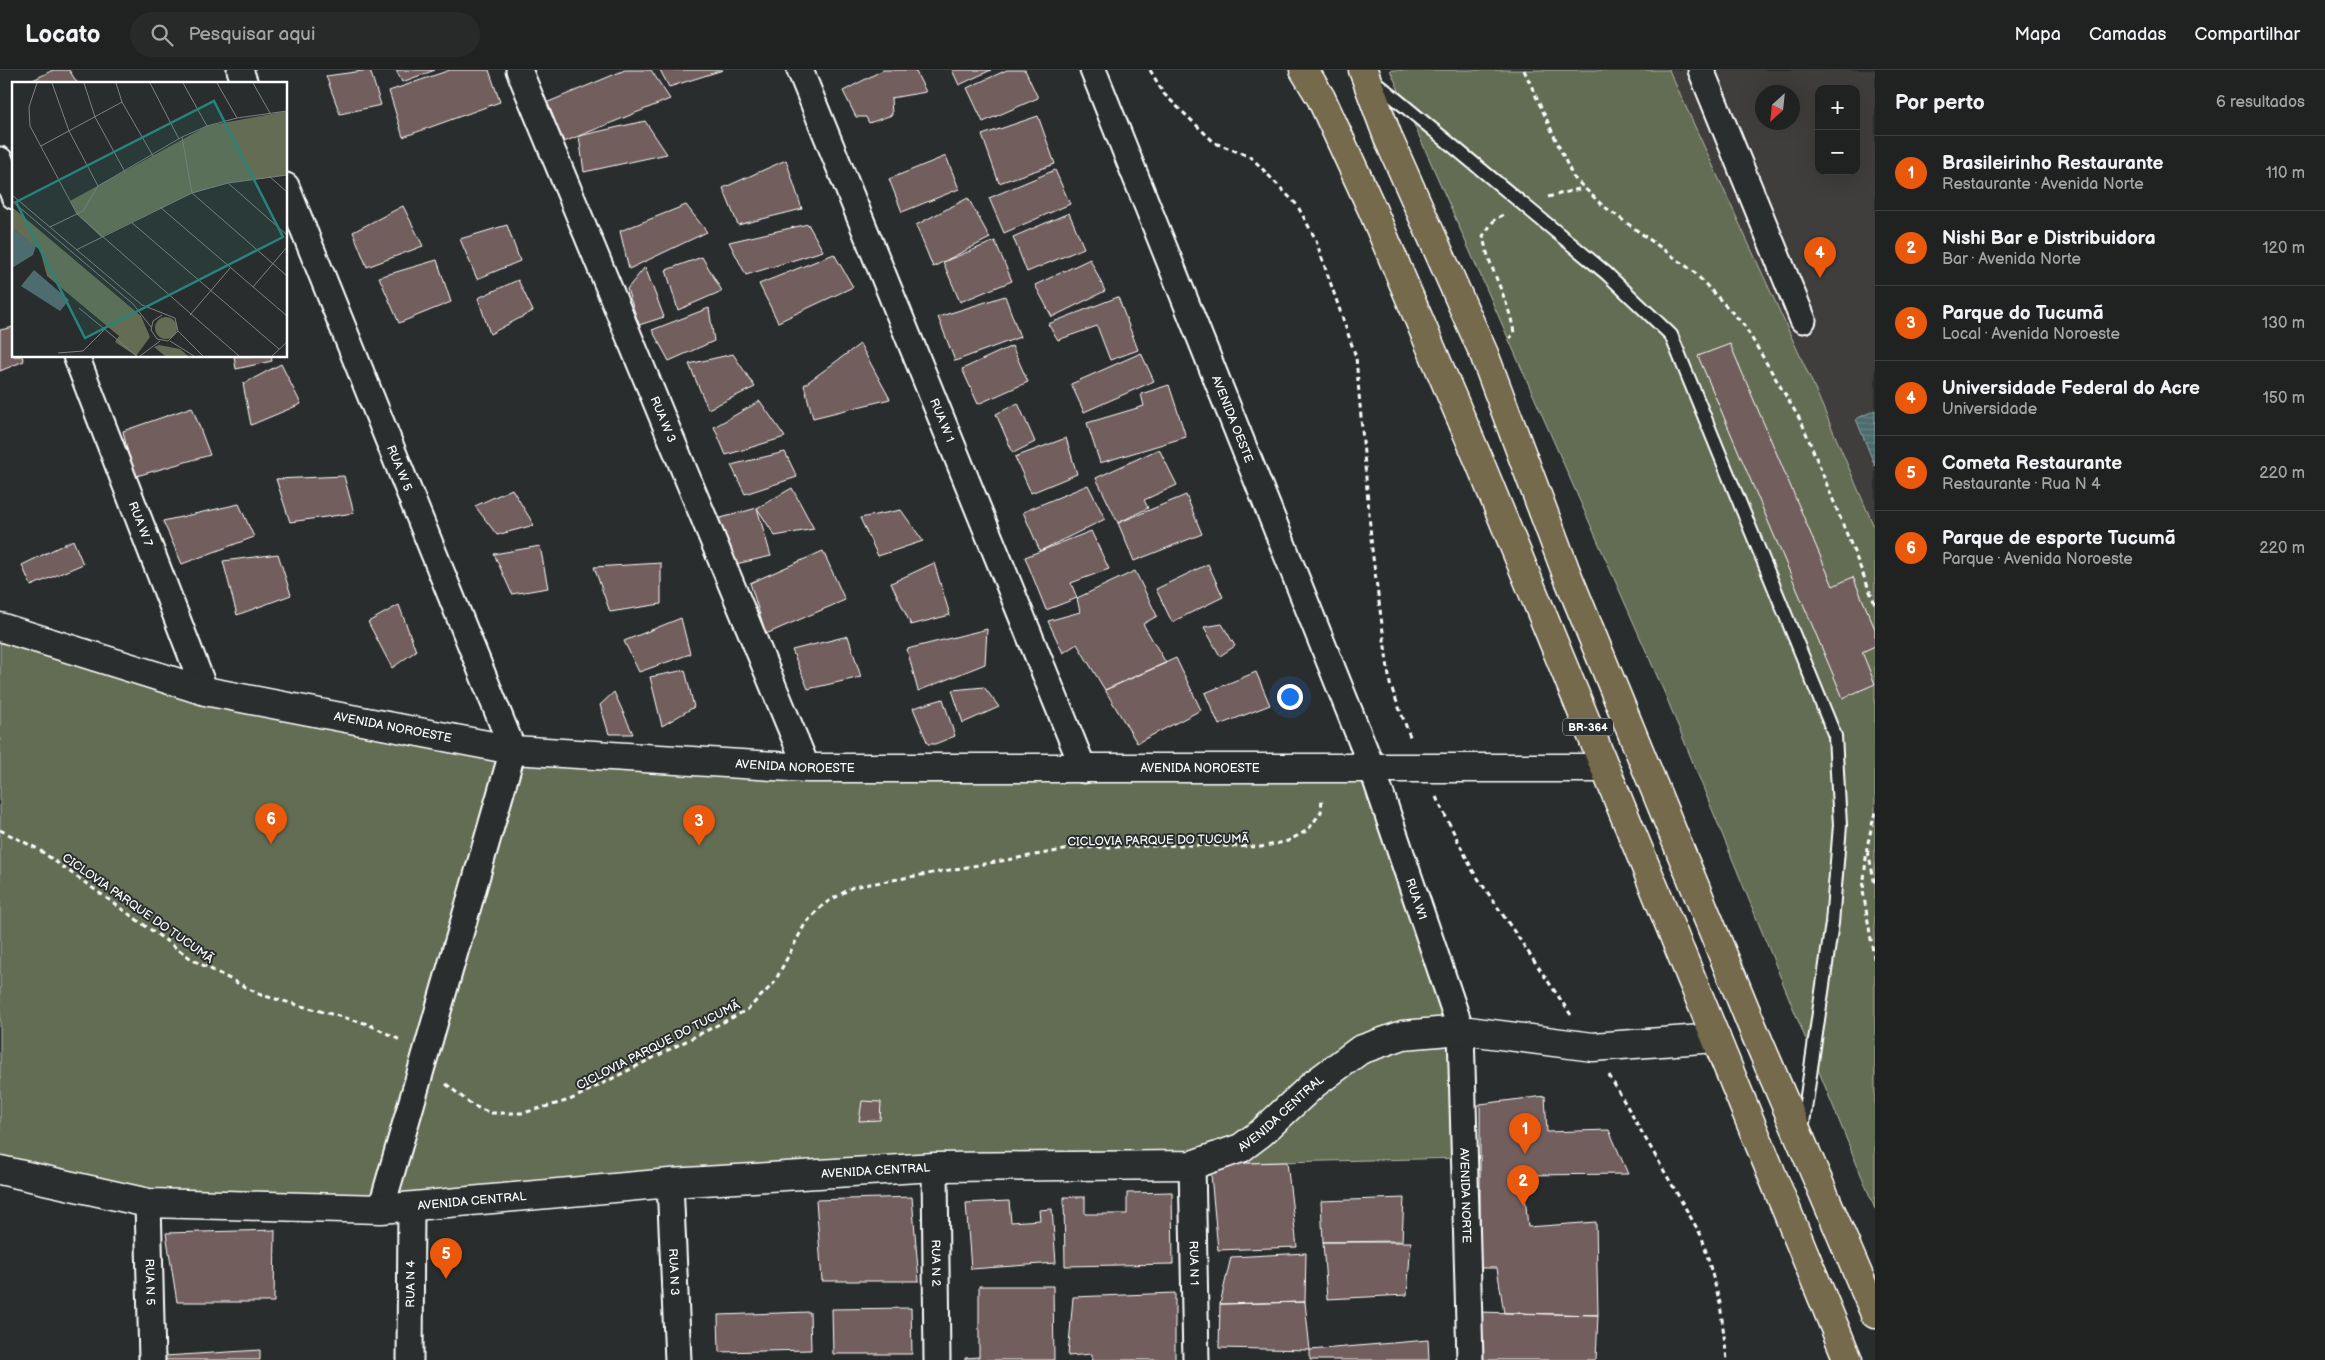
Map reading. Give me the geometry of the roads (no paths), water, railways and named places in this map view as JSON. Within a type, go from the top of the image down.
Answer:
[{"type":"main road","name":"BR-364","points":[[1304,70],[1321,98],[1372,208],[1848,1360]]},
{"type":"main road","name":"BR-364","points":[[1364,71],[1389,140],[1484,354],[1566,572],[1875,1314]]},
{"type":"street","points":[[240,70],[244,82]]},
{"type":"street","name":"RUA W 3","points":[[519,70],[807,768]]},
{"type":"street","name":"RUA W 1","points":[[800,70],[1084,770]]},
{"type":"street","name":"AVENIDA OESTE","points":[[1093,70],[1372,768]]},
{"type":"street","points":[[1701,70],[1803,320]]},
{"type":"street","points":[[0,160],[12,191]]},
{"type":"street","name":"RUA W 5","points":[[288,191],[513,750]]},
{"type":"street","name":"RUA W 7","points":[[77,358],[205,691]]},
{"type":"street","name":"AVENIDA NOROESTE","points":[[0,627],[205,691],[513,750],[807,768],[1084,770],[1605,768]]},
{"type":"street","points":[[381,1210],[513,750]]},
{"type":"street","name":"RUA W1","points":[[1372,768],[1462,1030]]},
{"type":"street","name":"AVENIDA CENTRAL","points":[[0,1170],[148,1204],[381,1210],[670,1183],[935,1167],[1192,1165],[1241,1148],[1261,1133],[1314,1084],[1360,1050],[1404,1036],[1462,1030],[1593,1047],[1716,1038]]},
{"type":"street","name":"AVENIDA NORTE","points":[[1462,1030],[1470,1360]]},
{"type":"street","name":"RUA N 1","points":[[1192,1165],[1196,1360]]},
{"type":"street","name":"RUA N 2","points":[[935,1167],[937,1360]]},
{"type":"street","name":"RUA N 3","points":[[670,1183],[678,1360]]},
{"type":"street","name":"RUA N 5","points":[[148,1204],[152,1360]]},
{"type":"street","name":"RUA N 4","points":[[410,1360],[411,1207]]},
{"type":"lane","points":[[1364,71],[1606,272],[1671,335],[1835,736],[1840,825],[1832,923],[1801,1140]]},
{"type":"water","points":[[1875,410],[1875,466],[1856,419]]},
{"type":"place","name":"Universidade Federal do Acre","points":[[1820,278]]},
{"type":"place","name":"Parque de esporte Tucumã","points":[[271,844]]},
{"type":"place","name":"Parque do Tucumã","points":[[699,846]]},
{"type":"place","name":"Brasileirinho Restaurante","points":[[1525,1154]]},
{"type":"place","name":"Nishi Bar e Distribuidora","points":[[1523,1206]]},
{"type":"place","name":"Cometa Restaurante","points":[[446,1279]]}]
